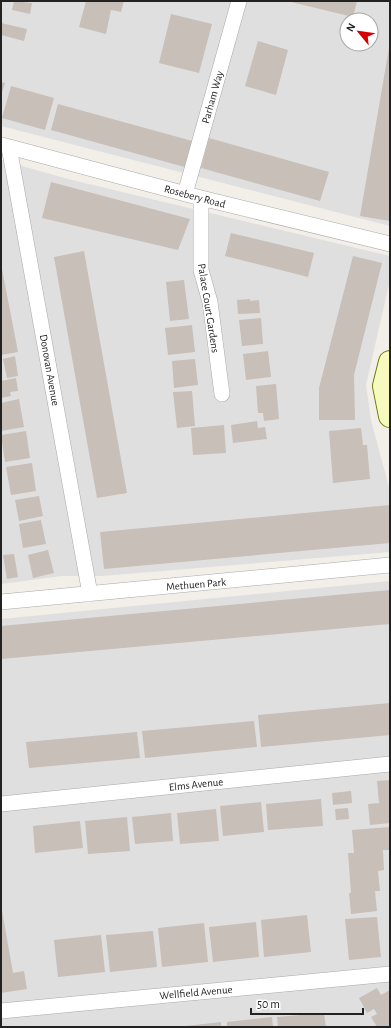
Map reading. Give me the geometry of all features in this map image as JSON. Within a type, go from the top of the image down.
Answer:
[{"type":"street","name":"Parham Way","points":[[185,194],[239,1]]},
{"type":"street","name":"Rosebery Road","points":[[5,145],[185,194],[390,244]]},
{"type":"street","name":"Donovan Avenue","points":[[5,145],[90,594]]},
{"type":"street","name":"Palace Court Gardens","points":[[201,198],[201,270],[210,302],[222,394]]},
{"type":"street","points":[[390,362],[384,386],[390,416]]},
{"type":"street","name":"Methuen Park","points":[[1,602],[390,566]]},
{"type":"street","name":"Elms Avenue","points":[[1,804],[390,764]]},
{"type":"street","name":"Wellfield Avenue","points":[[1,1011],[390,974]]},
{"type":"shaded area","points":[[1,1],[390,1],[390,226],[1,126]]},
{"type":"shaded area","points":[[1,160],[68,179],[390,256],[390,280],[366,385],[371,420],[390,491],[390,552],[102,576],[62,576],[1,584]]},
{"type":"shaded area","points":[[390,581],[390,1027],[1,1027],[1,619]]},
{"type":"building","points":[[14,1],[32,3],[30,14],[12,10]]},
{"type":"building","points":[[86,1],[124,1],[121,12],[111,10],[106,34],[79,27]]},
{"type":"building","points":[[287,1],[357,1],[354,12],[339,12],[339,14]]},
{"type":"building","points":[[171,14],[212,24],[199,73],[159,63]]},
{"type":"building","points":[[1,23],[27,29],[24,41],[1,35]]},
{"type":"building","points":[[258,41],[288,50],[276,95],[245,86]]},
{"type":"building","points":[[390,48],[390,221],[360,216]]},
{"type":"building","points":[[1,82],[5,83],[1,95]]},
{"type":"building","points":[[11,86],[54,98],[45,130],[2,118]]},
{"type":"building","points":[[58,104],[196,142],[188,168],[51,130]]},
{"type":"building","points":[[209,138],[329,172],[320,201],[201,168]]},
{"type":"building","points":[[51,182],[190,219],[178,250],[42,218]]},
{"type":"building","points":[[231,233],[314,253],[308,277],[225,256]]},
{"type":"building","points":[[84,251],[127,493],[97,498],[54,257]]},
{"type":"building","points":[[353,256],[382,263],[354,375],[355,420],[319,420],[319,388]]},
{"type":"building","points":[[1,264],[18,352],[1,355]]},
{"type":"building","points":[[184,280],[189,319],[170,321],[166,282]]},
{"type":"building","points":[[250,299],[250,301],[259,300],[260,313],[238,314],[237,300]]},
{"type":"building","points":[[261,318],[263,344],[242,346],[239,320]]},
{"type":"building","points":[[192,325],[195,352],[168,355],[165,328]]},
{"type":"building","points":[[268,351],[271,377],[246,380],[243,354]]},
{"type":"building","points":[[15,356],[18,376],[7,378],[3,359]]},
{"type":"building","points":[[195,359],[198,385],[174,388],[172,361]]},
{"type":"building","points":[[16,378],[18,391],[10,392],[11,396],[1,398],[1,381]]},
{"type":"building","points":[[276,384],[279,419],[264,421],[263,413],[258,413],[256,386]]},
{"type":"building","points":[[192,391],[195,426],[177,428],[173,392]]},
{"type":"building","points":[[19,399],[24,427],[1,431],[1,403]]},
{"type":"building","points":[[257,421],[258,428],[265,427],[267,439],[233,443],[231,425]]},
{"type":"building","points":[[224,425],[226,453],[193,455],[191,428]]},
{"type":"building","points":[[361,428],[363,445],[367,445],[370,479],[333,483],[329,431]]},
{"type":"building","points":[[26,431],[30,458],[5,462],[1,435]]},
{"type":"building","points":[[32,463],[36,491],[11,495],[6,467]]},
{"type":"building","points":[[39,496],[43,516],[19,521],[15,500]]},
{"type":"building","points":[[390,505],[390,543],[104,569],[100,532]]},
{"type":"building","points":[[41,520],[46,544],[23,548],[19,524]]},
{"type":"building","points":[[48,550],[54,573],[33,578],[28,555]]},
{"type":"building","points":[[14,554],[18,577],[7,579],[3,555]]},
{"type":"building","points":[[390,590],[390,624],[1,659],[1,626]]},
{"type":"building","points":[[390,703],[390,735],[261,747],[258,715]]},
{"type":"building","points":[[254,721],[257,747],[145,758],[142,731]]},
{"type":"building","points":[[137,732],[140,758],[29,768],[26,742]]},
{"type":"building","points":[[390,780],[390,823],[370,825],[368,804],[379,803],[377,781]]},
{"type":"building","points":[[351,791],[352,803],[333,805],[332,793]]},
{"type":"building","points":[[321,799],[323,826],[268,830],[266,804]]},
{"type":"building","points":[[261,802],[264,832],[223,836],[220,806]]},
{"type":"building","points":[[348,808],[349,819],[336,820],[335,809]]},
{"type":"building","points":[[216,809],[219,841],[180,844],[177,813]]},
{"type":"building","points":[[171,813],[173,841],[135,844],[132,817]]},
{"type":"building","points":[[127,817],[130,851],[88,854],[85,821]]},
{"type":"building","points":[[80,821],[83,848],[35,853],[33,826]]},
{"type":"building","points":[[390,827],[390,850],[383,850],[384,870],[378,871],[380,891],[375,891],[377,911],[351,914],[348,853],[354,853],[352,830]]},
{"type":"building","points":[[1,905],[13,973],[24,971],[27,989],[1,993]]},
{"type":"building","points":[[307,915],[311,952],[264,957],[261,920]]},
{"type":"building","points":[[377,917],[381,957],[349,960],[345,919]]},
{"type":"building","points":[[256,922],[259,957],[213,962],[209,927]]},
{"type":"building","points":[[204,923],[208,962],[162,967],[158,928]]},
{"type":"building","points":[[153,931],[157,967],[110,972],[106,935]]},
{"type":"building","points":[[101,935],[105,972],[58,977],[54,940]]},
{"type":"building","points":[[377,988],[381,995],[390,990],[390,1027],[377,1027],[371,1017],[377,1014],[374,1009],[367,1013],[359,998]]},
{"type":"building","points":[[324,1013],[326,1027],[278,1027],[277,1017]]},
{"type":"building","points":[[272,1017],[273,1027],[227,1027],[227,1022]]},
{"type":"building","points":[[221,1022],[221,1027],[186,1027],[186,1026]]}]
